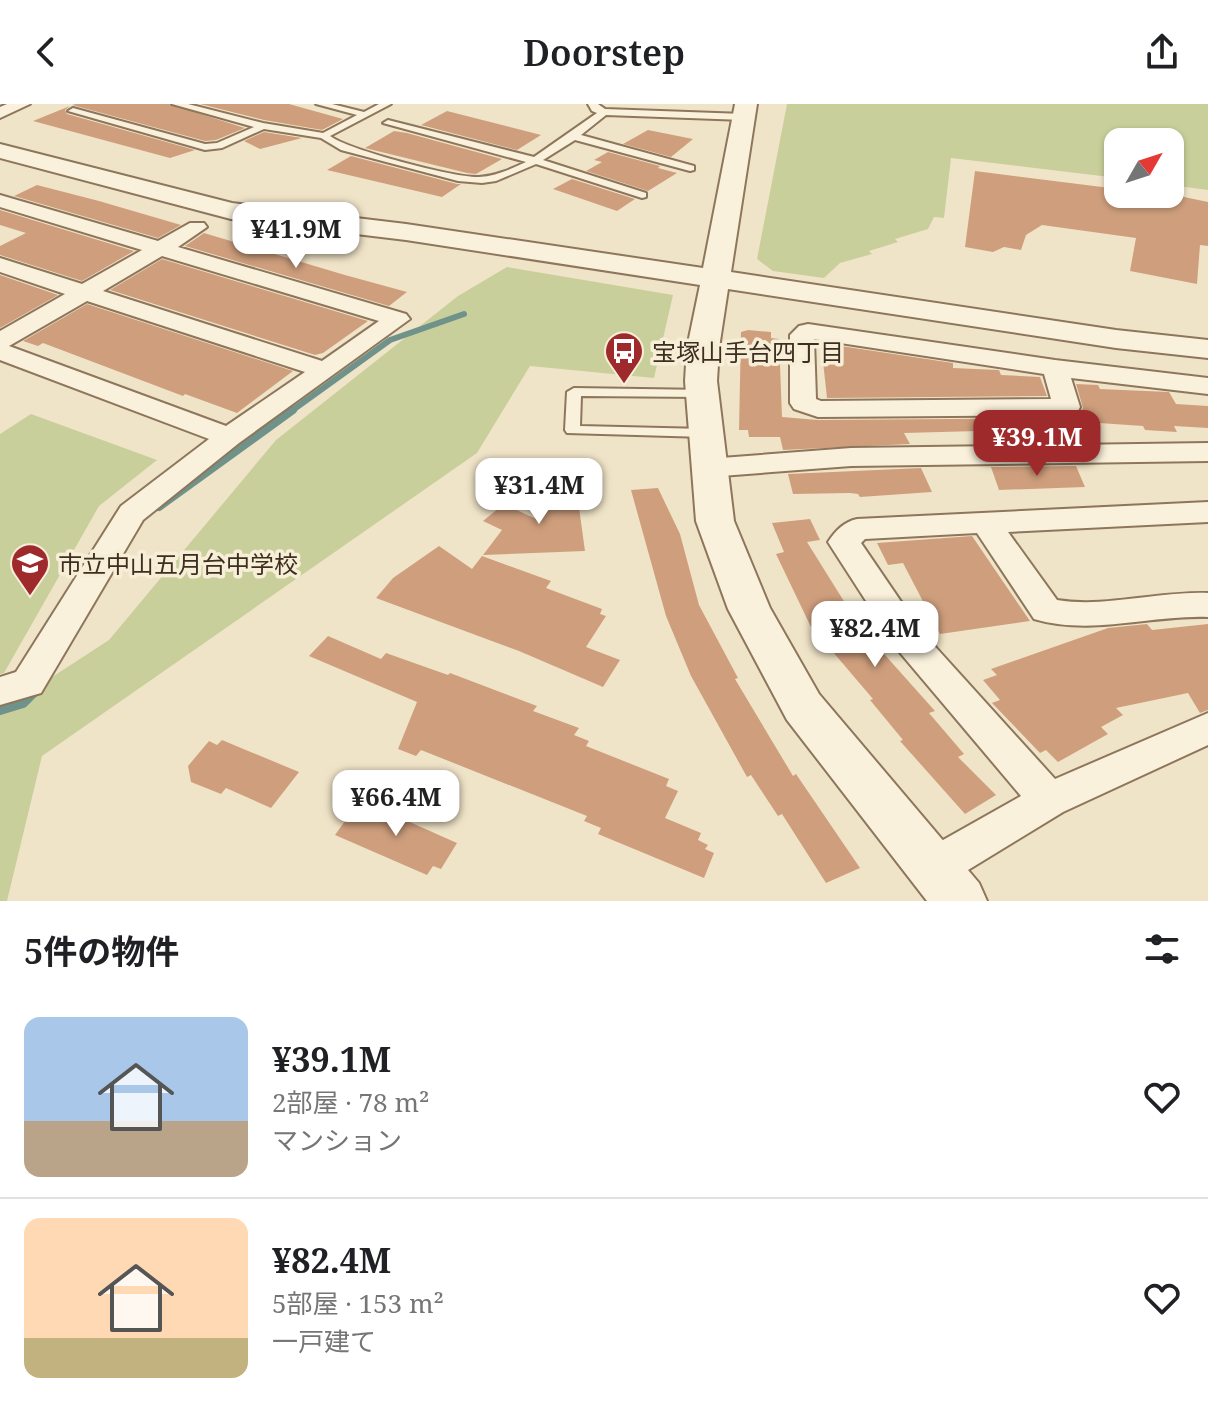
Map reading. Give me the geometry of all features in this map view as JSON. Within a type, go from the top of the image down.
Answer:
[{"type":"street","points":[[0,113],[22,104]]},
{"type":"street","points":[[745,110],[703,348],[705,431],[715,521],[749,609],[803,707],[948,884],[1049,800],[1208,728]]},
{"type":"street","points":[[0,151],[231,211],[406,232],[1116,339],[1208,349]]},
{"type":"street","points":[[0,161],[211,218],[393,240],[454,241]]},
{"type":"street","points":[[0,201],[398,319],[229,437],[132,513],[28,683],[0,691]]},
{"type":"street","points":[[0,341],[197,227]]},
{"type":"street","points":[[0,265],[325,370]]},
{"type":"street","points":[[1067,407],[818,409],[803,403],[802,335],[808,331],[1055,368],[1208,386]]},
{"type":"street","points":[[0,351],[229,437]]},
{"type":"street","points":[[1055,368],[1067,407],[1090,453]]},
{"type":"street","points":[[705,431],[851,457],[1208,452]]},
{"type":"street","points":[[1049,800],[909,640],[844,542],[857,529],[1208,512]]},
{"type":"street","points":[[986,523],[1046,610],[1068,616],[1179,602],[1208,605]]},
{"type":"lane","points":[[177,104],[263,126],[324,136],[340,147],[469,179],[498,178],[572,136],[604,112]]},
{"type":"lane","points":[[321,104],[363,114]]},
{"type":"lane","points":[[324,136],[386,104]]},
{"type":"lane","points":[[593,104],[595,109],[604,112],[745,110]]},
{"type":"lane","points":[[73,111],[205,147],[219,146],[263,126]]},
{"type":"lane","points":[[388,123],[532,160],[642,195]]},
{"type":"lane","points":[[572,136],[690,168]]},
{"type":"lane","points":[[574,392],[705,431],[572,430],[574,392]]},
{"type":"green space","points":[[787,104],[1208,104],[1208,190],[1184,187],[1184,128],[1104,128],[1104,176],[951,158],[944,218],[934,217],[928,229],[895,239],[898,242],[869,251],[872,254],[840,263],[824,278],[773,271],[757,259]]},
{"type":"green space","points":[[507,267],[673,295],[654,378],[530,366],[477,453],[42,756],[7,901],[0,901],[0,711],[109,640],[276,440],[458,296]]},
{"type":"green space","name":"市立中山五月台中学校","points":[[31,414],[157,460],[99,506],[4,673],[0,674],[0,434]]},
{"type":"building","points":[[169,104],[245,128],[216,140],[205,141],[72,105]]},
{"type":"building","points":[[200,104],[289,104],[343,119],[322,130]]},
{"type":"building","points":[[70,106],[65,110],[67,114],[195,150],[170,158],[33,121]]},
{"type":"building","points":[[447,111],[541,135],[517,150],[421,125]]},
{"type":"building","points":[[648,130],[693,139],[671,157],[623,144]]},
{"type":"building","points":[[394,131],[502,159],[476,174],[365,148]]},
{"type":"building","points":[[264,132],[302,138],[260,149],[244,141]]},
{"type":"building","points":[[608,152],[677,173],[648,191],[586,171],[602,162],[594,160]]},
{"type":"building","points":[[351,156],[461,184],[442,197],[327,170]]},
{"type":"building","points":[[975,171],[1104,187],[1104,208],[1184,208],[1184,197],[1208,202],[1208,246],[1200,245],[1197,284],[1130,271],[1136,238],[1042,225],[1026,235],[1021,250],[1004,247],[993,252],[965,247]]},
{"type":"building","points":[[572,179],[635,199],[617,211],[553,189]]},
{"type":"building","points":[[37,185],[181,225],[158,238],[14,196]]},
{"type":"building","points":[[0,210],[134,251],[82,281],[0,255],[0,246],[26,233],[0,225]]},
{"type":"building","points":[[204,233],[407,292],[389,306],[185,246]]},
{"type":"building","points":[[162,259],[368,321],[323,353],[315,355],[110,290]]},
{"type":"building","points":[[0,275],[58,295],[0,328]]},
{"type":"building","points":[[87,304],[293,371],[237,413],[43,343],[38,346],[23,341]]},
{"type":"building","points":[[741,332],[771,332],[771,338],[779,339],[782,417],[818,420],[1068,418],[1078,416],[1083,408],[1076,384],[1098,385],[1100,389],[1169,392],[1176,404],[1208,406],[1208,428],[1174,426],[1177,432],[1145,430],[1143,426],[1055,420],[1065,442],[982,443],[978,431],[904,433],[910,444],[783,450],[780,437],[749,437],[748,430],[739,430]]},
{"type":"building","points":[[821,343],[953,363],[953,368],[999,370],[1001,375],[1040,377],[1047,396],[827,398]]},
{"type":"building","points":[[1076,466],[1085,487],[999,490],[991,467]]},
{"type":"building","points":[[921,468],[932,492],[860,497],[850,493],[793,494],[788,474]]},
{"type":"building","points":[[565,487],[566,501],[578,500],[585,551],[483,555],[502,530],[483,521],[504,504],[536,519],[535,488]]},
{"type":"building","points":[[658,488],[680,534],[699,605],[738,678],[735,679],[793,776],[796,774],[860,868],[826,883],[782,814],[778,816],[751,775],[747,777],[691,676],[666,616],[631,490]]},
{"type":"building","points":[[810,519],[820,540],[807,542],[860,627],[935,711],[929,713],[964,754],[958,757],[996,795],[965,814],[900,741],[903,740],[870,700],[873,699],[810,625],[776,554],[784,552],[772,523]]},
{"type":"building","points":[[972,536],[1030,621],[940,634],[903,563],[888,565],[877,543]]},
{"type":"building","points":[[439,546],[472,569],[482,556],[551,581],[546,588],[602,609],[600,614],[606,616],[586,647],[620,660],[603,687],[519,651],[376,598],[393,578]]},
{"type":"building","points":[[1147,624],[1152,630],[1208,624],[1208,710],[1200,713],[1188,693],[1116,708],[1123,715],[1101,727],[1108,734],[1058,762],[1046,750],[1040,753],[992,703],[1000,700],[983,680],[997,675],[991,669],[1108,628]]},
{"type":"building","points":[[328,636],[381,659],[386,653],[537,706],[533,711],[579,728],[574,735],[589,741],[586,746],[669,779],[666,786],[678,791],[665,818],[701,833],[698,840],[708,845],[705,849],[714,853],[704,878],[598,834],[601,828],[584,821],[587,816],[421,750],[416,756],[398,749],[417,702],[309,656]]},
{"type":"building","points":[[222,740],[299,772],[271,808],[226,788],[221,794],[191,782],[188,766],[209,741],[217,745]]},
{"type":"building","points":[[360,800],[457,843],[441,869],[433,866],[427,875],[335,835]]},
{"type":"waterway","points":[[290,412],[390,340],[464,314]]},
{"type":"waterway","points":[[159,507],[293,410]]},
{"type":"waterway","points":[[0,710],[23,703],[37,689]]},
{"type":"place","name":"宝塚山手台四丁目","points":[[624,385]]},
{"type":"place","name":"市立中山五月台中学校","points":[[30,597]]}]
